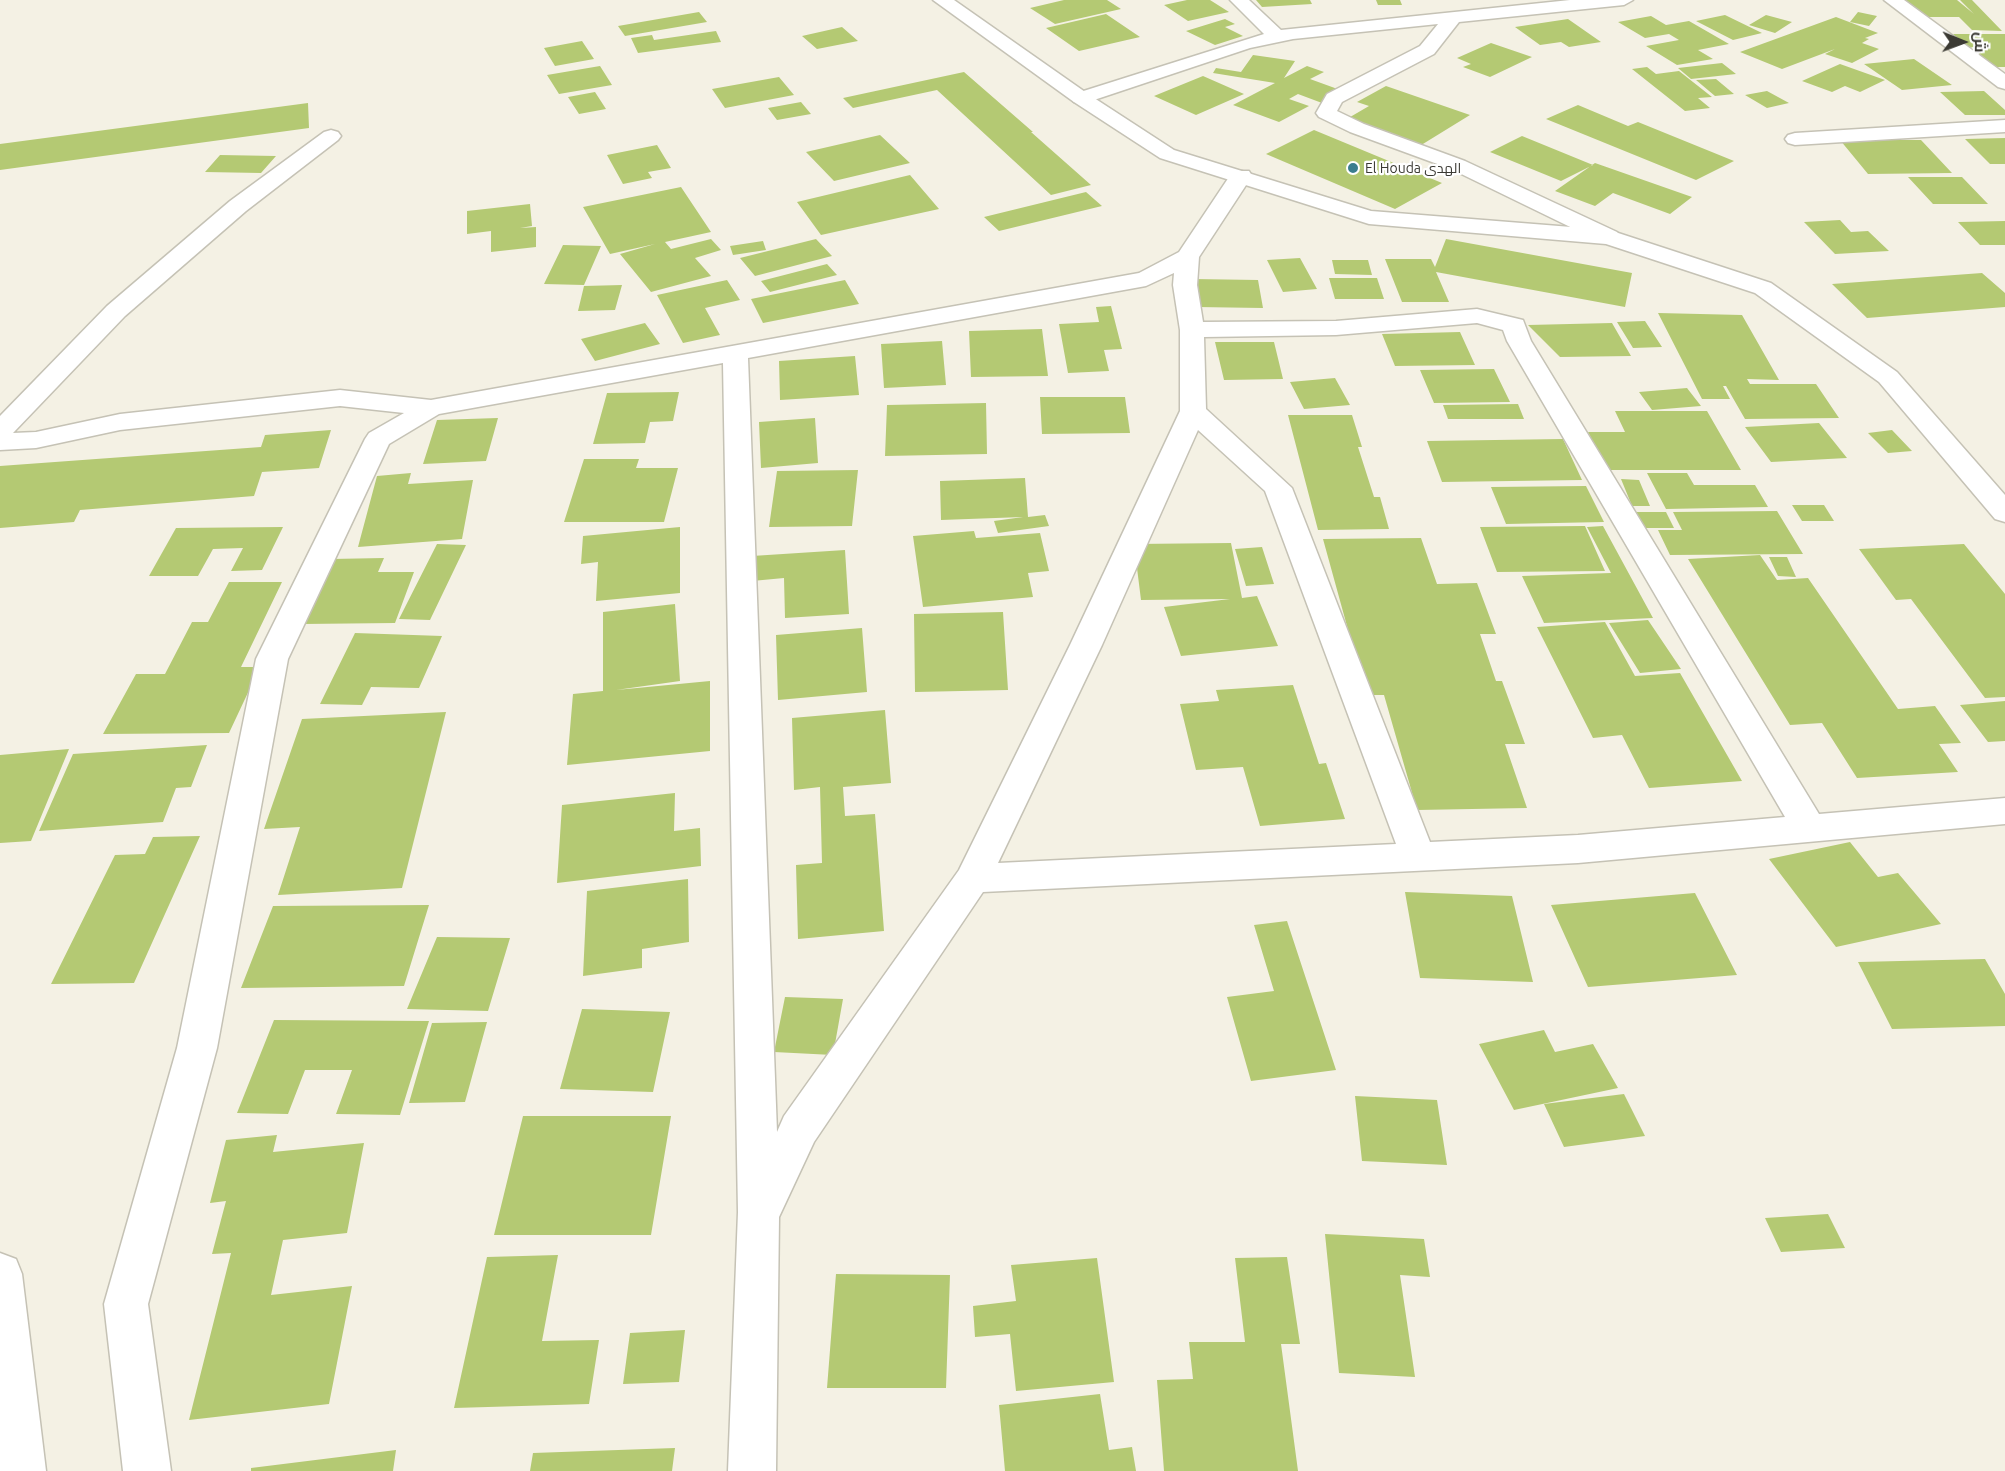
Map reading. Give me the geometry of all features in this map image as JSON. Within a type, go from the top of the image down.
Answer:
[{"type":"street","points":[[942,0],[1081,98],[1167,154],[1370,218],[1609,237]]},
{"type":"street","points":[[1239,0],[1276,36]]},
{"type":"street","points":[[1081,98],[1276,36],[1454,16],[1484,6],[1624,0]]},
{"type":"street","points":[[1893,0],[2005,83]]},
{"type":"street","points":[[1454,16],[1427,51],[1334,98],[1326,113],[1358,128],[1458,165],[1609,237],[1763,288],[1888,377],[2005,513]]},
{"type":"street","points":[[1795,139],[2005,126]]},
{"type":"street","points":[[0,431],[117,311],[238,206],[331,136]]},
{"type":"street","points":[[0,442],[36,440],[120,422],[340,398],[431,408],[735,355],[1146,279],[1187,257],[1241,176]]},
{"type":"street","points":[[758,1216],[799,1129],[973,878],[1086,645],[1193,411],[1191,330],[1185,285],[1187,257]]},
{"type":"street","points":[[1191,330],[1336,328],[1478,316],[1514,325],[1519,340],[1810,830]]},
{"type":"street","points":[[735,355],[758,1216],[752,1471]]},
{"type":"street","points":[[147,1471],[126,1304],[198,1048],[272,659],[378,439],[431,408]]},
{"type":"street","points":[[1193,411],[1278,488],[1418,856]]},
{"type":"street","points":[[973,878],[1578,849],[2005,811]]},
{"type":"street","points":[[0,1274],[22,1471]]},
{"type":"building","points":[[1064,0],[1107,0],[1121,9],[1055,24],[1030,8]]},
{"type":"building","points":[[1187,0],[1210,0],[1229,12],[1188,21],[1164,5]]},
{"type":"building","points":[[1256,0],[1310,0],[1312,4],[1262,7]]},
{"type":"building","points":[[1376,0],[1400,0],[1402,5],[1378,5]]},
{"type":"building","points":[[1905,0],[1957,0],[1974,14],[1960,0],[1972,0],[2002,31],[1972,30],[1959,17],[1923,17]]},
{"type":"building","points":[[699,12],[707,22],[625,36],[618,26]]},
{"type":"building","points":[[1858,12],[1877,16],[1869,26],[1850,22]]},
{"type":"building","points":[[1106,14],[1140,37],[1079,51],[1046,28]]},
{"type":"building","points":[[1725,15],[1762,33],[1733,40],[1696,21]]},
{"type":"building","points":[[1766,15],[1792,22],[1775,33],[1749,25]]},
{"type":"building","points":[[1651,16],[1666,25],[1689,21],[1729,44],[1698,50],[1713,59],[1677,65],[1646,46],[1679,40],[1669,34],[1645,38],[1618,22]]},
{"type":"building","points":[[1836,17],[1878,33],[1865,38],[1869,39],[1862,43],[1879,49],[1852,63],[1825,54],[1835,49],[1782,69],[1740,52]]},
{"type":"building","points":[[1225,19],[1235,24],[1225,27],[1243,36],[1215,45],[1186,31]]},
{"type":"building","points":[[1568,19],[1601,42],[1569,47],[1561,42],[1540,45],[1515,27]]},
{"type":"building","points":[[842,27],[858,41],[817,49],[802,36]]},
{"type":"building","points":[[716,31],[721,42],[638,53],[631,38],[652,35],[654,40]]},
{"type":"building","points":[[1953,34],[2005,34],[2005,67],[1989,67]]},
{"type":"building","points":[[582,41],[594,59],[555,66],[544,48]]},
{"type":"building","points":[[1491,43],[1532,57],[1490,77],[1463,67],[1471,64],[1457,58]]},
{"type":"building","points":[[1253,55],[1295,61],[1284,78],[1307,66],[1324,72],[1310,79],[1343,91],[1322,103],[1298,94],[1289,99],[1309,106],[1279,122],[1233,105],[1275,83],[1213,73],[1216,68],[1241,72]]},
{"type":"building","points":[[1914,59],[1952,85],[1902,90],[1864,64]]},
{"type":"building","points":[[1722,63],[1736,74],[1691,79],[1678,68]]},
{"type":"building","points":[[1840,64],[1885,80],[1860,92],[1845,86],[1832,92],[1802,81]]},
{"type":"building","points":[[600,66],[612,85],[559,94],[547,75]]},
{"type":"building","points":[[1647,67],[1656,74],[1679,71],[1712,97],[1698,98],[1710,108],[1685,111],[1632,69]]},
{"type":"building","points":[[964,72],[1091,185],[1051,195],[937,90],[853,108],[843,98]]},
{"type":"building","points":[[1203,76],[1244,94],[1196,115],[1154,96]]},
{"type":"building","points":[[779,77],[794,95],[725,108],[712,89]]},
{"type":"building","points":[[1716,79],[1734,94],[1715,96],[1696,80]]},
{"type":"building","points":[[1386,86],[1470,115],[1418,147],[1345,120],[1369,106],[1357,102]]},
{"type":"building","points":[[1767,91],[1789,103],[1767,108],[1745,95]]},
{"type":"building","points":[[1984,91],[2005,110],[2005,115],[1965,115],[1940,92]]},
{"type":"building","points":[[595,92],[606,109],[579,114],[568,97]]},
{"type":"building","points":[[801,102],[811,114],[777,120],[768,108]]},
{"type":"building","points":[[308,103],[309,128],[0,170],[0,144]]},
{"type":"building","points":[[1578,105],[1628,126],[1638,122],[1734,161],[1696,180],[1546,119]]},
{"type":"building","name":"El Houda الهدى","points":[[1314,130],[1442,183],[1395,209],[1266,154]]},
{"type":"building","points":[[880,135],[910,163],[834,181],[806,152]]},
{"type":"building","points":[[1522,136],[1593,165],[1561,181],[1490,152]]},
{"type":"building","points":[[2005,138],[2005,164],[1990,164],[1965,139]]},
{"type":"building","points":[[1840,140],[1921,140],[1952,173],[1868,174]]},
{"type":"building","points":[[657,145],[671,168],[648,172],[652,178],[623,184],[607,155]]},
{"type":"building","points":[[220,155],[276,156],[261,173],[205,172]]},
{"type":"building","points":[[1595,163],[1692,197],[1670,214],[1613,193],[1595,206],[1555,191]]},
{"type":"building","points":[[910,175],[939,209],[821,235],[797,202]]},
{"type":"building","points":[[1908,177],[1962,177],[1988,204],[1933,204]]},
{"type":"building","points":[[681,187],[711,232],[665,242],[671,249],[711,239],[721,250],[695,258],[711,276],[651,292],[620,254],[655,244],[610,254],[583,207]]},
{"type":"building","points":[[1086,192],[1102,206],[999,231],[984,217]]},
{"type":"building","points":[[530,204],[532,226],[520,228],[536,227],[536,247],[491,252],[491,231],[467,234],[467,211]]},
{"type":"building","points":[[1840,220],[1851,232],[1868,231],[1889,251],[1835,254],[1804,222]]},
{"type":"building","points":[[2005,221],[2005,245],[1980,245],[1958,222]]},
{"type":"building","points":[[816,239],[832,256],[755,276],[740,258]]},
{"type":"building","points":[[1446,239],[1632,273],[1625,307],[1436,272],[1449,302],[1402,302],[1385,259],[1431,259],[1435,267]]},
{"type":"building","points":[[763,241],[766,250],[733,255],[730,246]]},
{"type":"building","points":[[563,245],[601,246],[584,285],[544,284]]},
{"type":"building","points":[[1300,258],[1317,289],[1283,292],[1267,260]]},
{"type":"building","points":[[1332,260],[1368,260],[1372,275],[1335,274]]},
{"type":"building","points":[[827,264],[837,275],[770,292],[761,281]]},
{"type":"building","points":[[1982,273],[2005,293],[2005,307],[1867,318],[1832,284]]},
{"type":"building","points":[[1329,278],[1377,278],[1384,299],[1335,299]]},
{"type":"building","points":[[1193,279],[1258,280],[1263,308],[1197,307]]},
{"type":"building","points":[[727,280],[740,300],[705,308],[720,335],[683,343],[657,295]]},
{"type":"building","points":[[845,280],[859,304],[763,323],[751,299]]},
{"type":"building","points":[[622,285],[615,310],[578,311],[584,286]]},
{"type":"building","points":[[1111,306],[1122,349],[1104,350],[1109,371],[1068,373],[1059,324],[1099,322],[1096,307]]},
{"type":"building","points":[[1658,313],[1742,315],[1779,380],[1747,379],[1750,384],[1816,384],[1839,418],[1745,419],[1726,386],[1723,386],[1730,399],[1702,399]]},
{"type":"building","points":[[1645,321],[1662,347],[1633,348],[1617,322]]},
{"type":"building","points":[[645,323],[660,344],[595,361],[581,339]]},
{"type":"building","points":[[1612,323],[1631,356],[1560,357],[1528,325]]},
{"type":"building","points":[[1042,329],[1048,376],[971,377],[969,331]]},
{"type":"building","points":[[1460,332],[1475,365],[1395,366],[1382,334]]},
{"type":"building","points":[[942,341],[946,385],[884,388],[881,344]]},
{"type":"building","points":[[1215,342],[1274,342],[1283,379],[1224,380]]},
{"type":"building","points":[[855,356],[859,395],[780,400],[779,361]]},
{"type":"building","points":[[1494,369],[1510,402],[1434,403],[1420,370]]},
{"type":"building","points":[[1335,378],[1350,405],[1304,409],[1290,382]]},
{"type":"building","points":[[1687,388],[1701,406],[1652,410],[1639,392]]},
{"type":"building","points":[[679,392],[673,421],[650,422],[645,443],[593,444],[607,393]]},
{"type":"building","points":[[1040,397],[1125,397],[1130,433],[1042,434]]},
{"type":"building","points":[[986,403],[987,454],[885,456],[887,405]]},
{"type":"building","points":[[1518,404],[1524,419],[1448,419],[1443,405]]},
{"type":"building","points":[[1615,411],[1707,411],[1741,470],[1606,470],[1588,432],[1625,432]]},
{"type":"building","points":[[1288,415],[1352,415],[1362,447],[1358,447],[1374,497],[1380,497],[1389,529],[1318,530]]},
{"type":"building","points":[[498,418],[486,461],[423,464],[437,420]]},
{"type":"building","points":[[815,418],[818,463],[761,468],[759,422]]},
{"type":"building","points":[[1819,423],[1847,458],[1771,462],[1745,427]]},
{"type":"building","points":[[331,430],[319,468],[262,472],[254,496],[80,510],[74,522],[0,528],[0,466],[261,447],[265,435]]},
{"type":"building","points":[[1892,430],[1912,451],[1888,453],[1868,433]]},
{"type":"building","points":[[1563,439],[1582,480],[1442,482],[1427,441]]},
{"type":"building","points":[[584,459],[639,459],[636,468],[678,468],[664,522],[564,522]]},
{"type":"building","points":[[858,470],[852,526],[769,527],[777,471]]},
{"type":"building","points":[[411,473],[408,484],[473,480],[462,539],[358,547],[377,476]]},
{"type":"building","points":[[1647,473],[1687,473],[1694,485],[1755,485],[1768,507],[1666,509]]},
{"type":"building","points":[[1025,478],[1028,517],[1045,515],[1049,526],[998,533],[994,521],[1023,517],[941,520],[940,481]]},
{"type":"building","points":[[1621,479],[1639,480],[1650,506],[1632,506]]},
{"type":"building","points":[[1586,486],[1604,522],[1506,524],[1491,487]]},
{"type":"building","points":[[1792,505],[1824,505],[1834,521],[1802,521]]},
{"type":"building","points":[[1777,511],[1803,554],[1670,555],[1658,530],[1682,530],[1673,512]]},
{"type":"building","points":[[1630,512],[1666,512],[1674,528],[1637,528]]},
{"type":"building","points":[[1585,526],[1605,571],[1497,572],[1480,527]]},
{"type":"building","points":[[1603,526],[1653,618],[1544,623],[1522,576],[1611,573],[1587,527]]},
{"type":"building","points":[[283,527],[262,570],[231,571],[243,548],[213,549],[198,576],[149,576],[176,528]]},
{"type":"building","points":[[680,527],[680,593],[596,601],[598,562],[581,564],[583,536]]},
{"type":"building","points":[[974,531],[976,538],[1040,533],[1049,571],[1028,573],[1033,597],[923,607],[913,536]]},
{"type":"building","points":[[1421,538],[1437,584],[1477,583],[1496,634],[1480,634],[1496,681],[1502,681],[1525,744],[1505,744],[1527,808],[1417,810],[1384,695],[1366,695],[1323,539]]},
{"type":"building","points":[[1231,543],[1242,598],[1257,596],[1278,646],[1181,656],[1164,607],[1230,599],[1141,600],[1134,544]]},
{"type":"building","points":[[437,544],[466,545],[430,620],[399,619]]},
{"type":"building","points":[[1964,544],[2005,594],[2005,697],[1985,698],[1911,599],[1896,600],[1859,549]]},
{"type":"building","points":[[1262,547],[1274,584],[1246,586],[1235,549]]},
{"type":"building","points":[[845,550],[849,614],[785,618],[784,578],[752,581],[752,556]]},
{"type":"building","points":[[1760,555],[1777,580],[1808,578],[1898,709],[1935,706],[1961,743],[1939,744],[1958,772],[1857,778],[1822,723],[1790,725],[1688,559]]},
{"type":"building","points":[[1769,557],[1787,557],[1796,577],[1778,576]]},
{"type":"building","points":[[384,558],[378,572],[414,572],[395,623],[302,624],[331,559]]},
{"type":"building","points":[[229,582],[282,582],[241,667],[260,667],[229,733],[103,734],[136,674],[165,674],[192,622],[208,622]]},
{"type":"building","points":[[675,604],[680,681],[616,690],[710,681],[710,751],[567,765],[573,694],[603,691],[603,612]]},
{"type":"building","points":[[1003,612],[1008,690],[915,692],[914,614]]},
{"type":"building","points":[[1648,620],[1681,669],[1640,673],[1609,623]]},
{"type":"building","points":[[1605,622],[1635,676],[1680,673],[1742,781],[1649,788],[1622,735],[1593,738],[1537,627]]},
{"type":"building","points":[[862,628],[867,692],[778,700],[776,635]]},
{"type":"building","points":[[355,633],[442,636],[419,688],[371,687],[362,705],[320,704]]},
{"type":"building","points":[[1293,685],[1319,764],[1326,763],[1345,819],[1260,826],[1243,767],[1196,770],[1180,704],[1219,701],[1216,690]]},
{"type":"building","points":[[2005,701],[2005,741],[1988,742],[1960,705]]},
{"type":"building","points":[[885,710],[891,783],[843,787],[845,816],[875,814],[884,931],[798,939],[796,865],[822,863],[820,787],[794,790],[792,718]]},
{"type":"building","points":[[446,712],[402,888],[278,895],[300,827],[264,829],[302,719]]},
{"type":"building","points":[[207,745],[191,787],[176,788],[163,822],[39,831],[73,754]]},
{"type":"building","points":[[69,749],[31,841],[0,843],[0,755]]},
{"type":"building","points":[[675,793],[674,831],[700,828],[701,866],[557,883],[562,805]]},
{"type":"building","points":[[200,836],[134,983],[51,984],[115,855],[145,854],[153,837]]},
{"type":"building","points":[[1850,842],[1878,877],[1898,873],[1941,924],[1836,947],[1769,859]]},
{"type":"building","points":[[688,879],[689,942],[642,949],[642,968],[583,976],[587,891]]},
{"type":"building","points":[[1405,892],[1512,896],[1533,982],[1420,978]]},
{"type":"building","points":[[1695,893],[1737,975],[1588,987],[1551,905]]},
{"type":"building","points":[[429,905],[404,986],[241,988],[273,906]]},
{"type":"building","points":[[1287,921],[1336,1070],[1251,1081],[1227,997],[1274,991],[1254,925]]},
{"type":"building","points":[[437,937],[510,938],[488,1011],[407,1009]]},
{"type":"building","points":[[1985,959],[2005,994],[2005,1026],[1892,1029],[1858,962]]},
{"type":"building","points":[[785,997],[843,999],[833,1055],[774,1052]]},
{"type":"building","points":[[582,1009],[670,1012],[653,1092],[560,1089]]},
{"type":"building","points":[[274,1020],[429,1021],[400,1115],[336,1114],[352,1070],[305,1070],[288,1114],[237,1113]]},
{"type":"building","points":[[487,1022],[465,1102],[409,1103],[432,1023]]},
{"type":"building","points":[[1544,1030],[1555,1052],[1593,1044],[1618,1088],[1514,1110],[1479,1044]]},
{"type":"building","points":[[1624,1094],[1645,1136],[1564,1147],[1544,1104]]},
{"type":"building","points":[[1355,1096],[1437,1100],[1447,1165],[1362,1161]]},
{"type":"building","points":[[523,1116],[671,1116],[651,1235],[494,1235]]},
{"type":"building","points":[[277,1135],[273,1152],[364,1143],[347,1233],[283,1240],[271,1295],[352,1286],[329,1404],[189,1420],[231,1253],[212,1254],[226,1201],[210,1203],[226,1140]]},
{"type":"building","points":[[1828,1214],[1845,1248],[1781,1252],[1765,1218]]},
{"type":"building","points":[[1325,1234],[1424,1239],[1430,1277],[1400,1275],[1415,1377],[1339,1373]]},
{"type":"building","points":[[558,1255],[542,1341],[599,1340],[589,1404],[454,1408],[487,1257]]},
{"type":"building","points":[[1287,1257],[1300,1344],[1281,1344],[1298,1471],[1164,1471],[1157,1380],[1193,1379],[1189,1342],[1245,1342],[1235,1258]]},
{"type":"building","points":[[1097,1258],[1114,1382],[1016,1391],[1010,1334],[975,1337],[973,1306],[1016,1301],[1011,1265]]},
{"type":"building","points":[[836,1274],[950,1275],[946,1388],[827,1388]]},
{"type":"building","points":[[685,1330],[679,1382],[623,1384],[630,1333]]},
{"type":"building","points":[[1100,1394],[1109,1450],[1132,1447],[1136,1471],[1005,1471],[999,1405]]},
{"type":"building","points":[[675,1448],[672,1471],[530,1471],[533,1453]]},
{"type":"building","points":[[396,1450],[393,1471],[251,1471],[251,1468]]},
{"type":"place","name":"El Houda الهدى","points":[[1353,168]]}]
